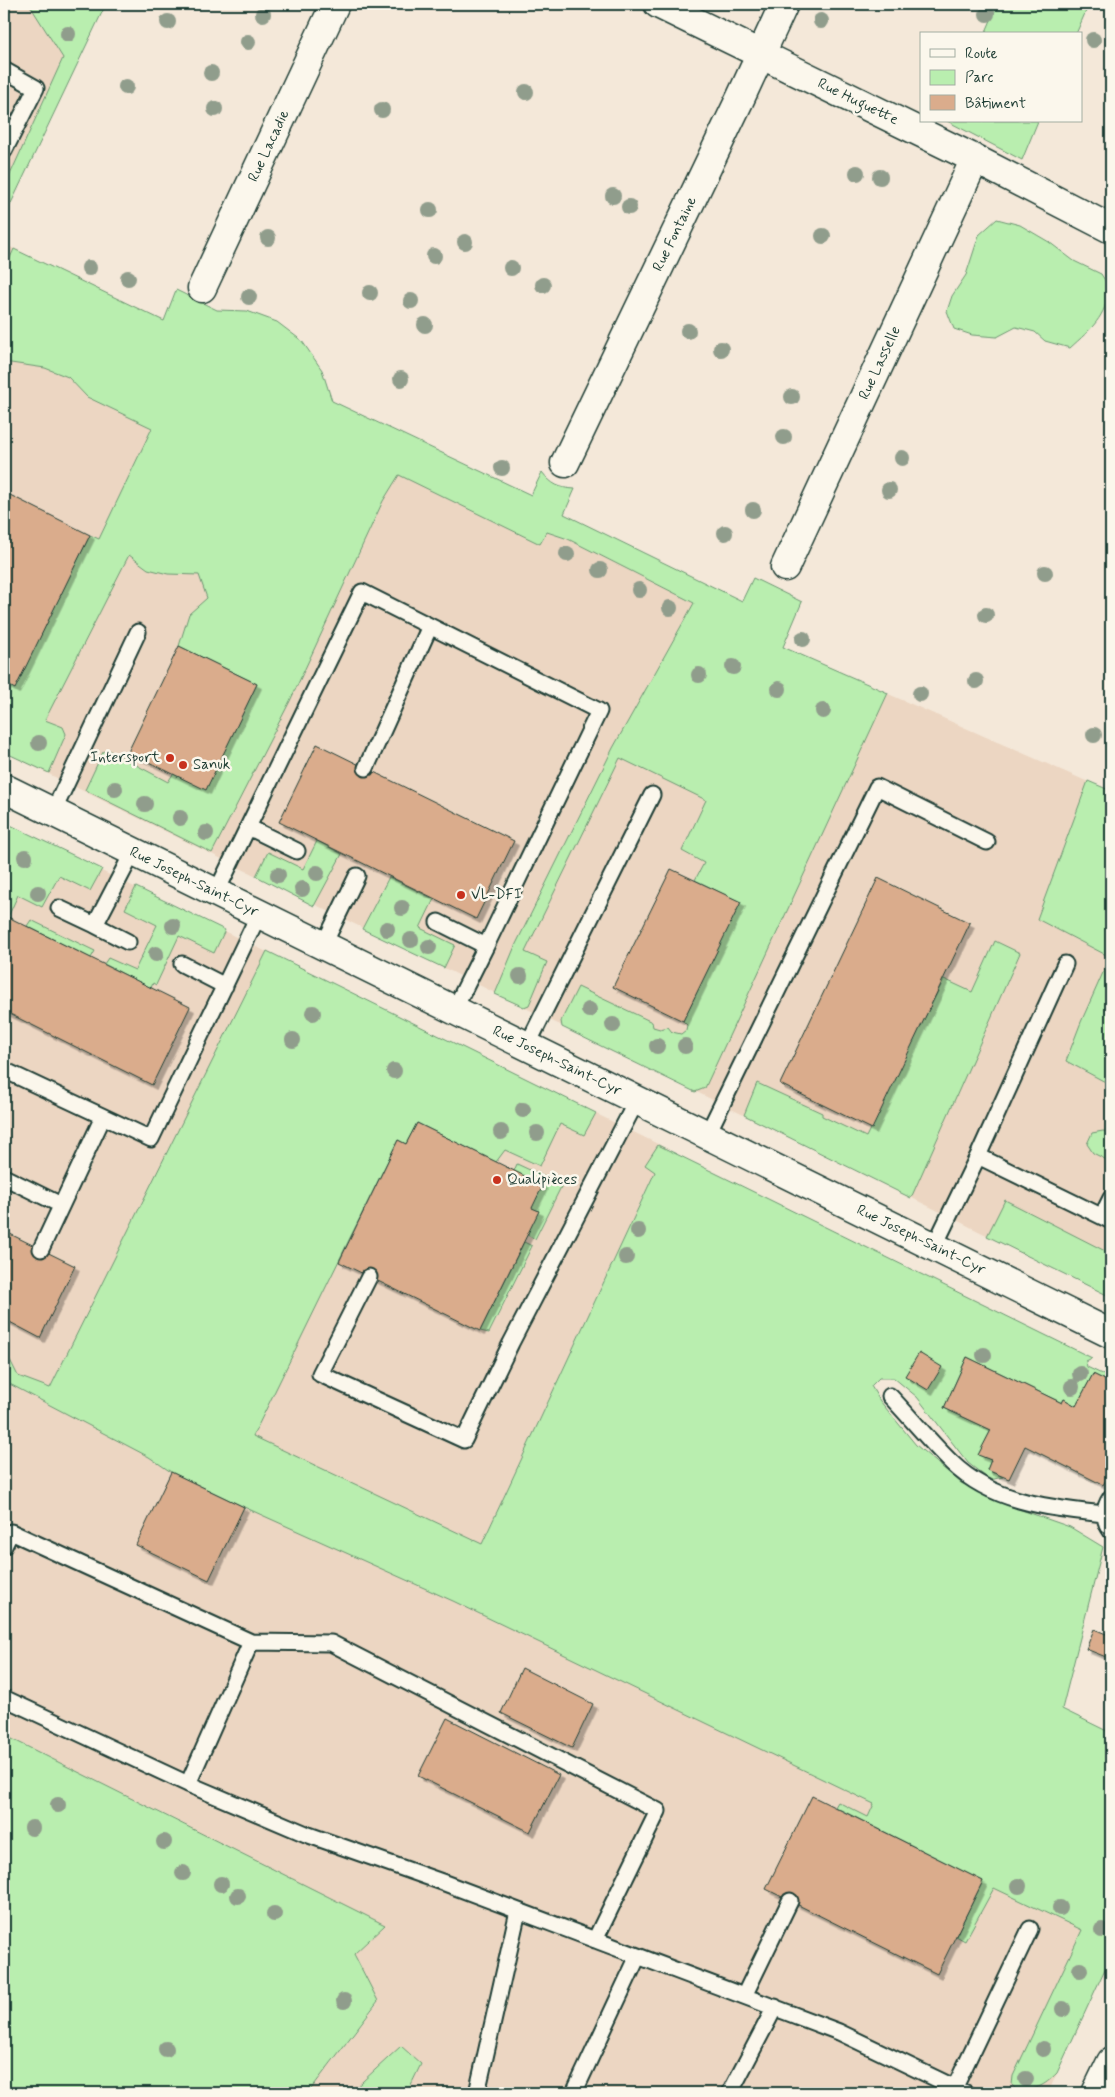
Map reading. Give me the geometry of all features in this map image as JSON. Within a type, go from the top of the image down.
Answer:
[{"type":"street","name":"Rue Lacadie","points":[[202,288],[336,4]]},
{"type":"street","name":"Rue Huguette","points":[[658,4],[975,159],[1111,229]]},
{"type":"street","name":"Rue Fontaine","points":[[565,463],[784,4]]},
{"type":"street","name":"Rue Lasselle","points":[[784,567],[975,159]]},
{"type":"street","name":"Rue Joseph-Saint-Cyr","points":[[4,788],[1111,1334]]},
{"type":"street","points":[[1096,2093],[1111,2062]]},
{"type":"lane","points":[[4,70],[36,88],[4,152]]},
{"type":"lane","points":[[216,893],[362,592],[599,711],[454,1010]]},
{"type":"lane","points":[[366,768],[430,626]]},
{"type":"lane","points":[[53,812],[138,632]]},
{"type":"lane","points":[[707,1135],[877,786],[987,842]]},
{"type":"lane","points":[[527,1046],[652,795]]},
{"type":"lane","points":[[248,827],[297,851]]},
{"type":"lane","points":[[96,926],[133,852]]},
{"type":"lane","points":[[323,946],[358,876]]},
{"type":"lane","points":[[59,908],[128,942]]},
{"type":"lane","points":[[4,1070],[150,1139],[259,914]]},
{"type":"lane","points":[[438,922],[486,946]]},
{"type":"lane","points":[[182,964],[225,986]]},
{"type":"lane","points":[[934,1246],[978,1156],[1065,964]]},
{"type":"lane","points":[[369,1277],[320,1374],[464,1440],[511,1343],[637,1100]]},
{"type":"lane","points":[[41,1249],[104,1117]]},
{"type":"lane","points":[[978,1156],[1107,1218],[1111,1198]]},
{"type":"lane","points":[[5,1181],[62,1205]]},
{"type":"lane","points":[[890,1396],[953,1464],[980,1484],[1005,1496],[1054,1508],[1104,1514]]},
{"type":"lane","points":[[1111,1496],[1106,1504],[1104,1514],[1111,1531]]},
{"type":"lane","points":[[4,1546],[10,1532],[251,1642],[331,1643],[658,1811],[595,1940]]},
{"type":"lane","points":[[188,1784],[251,1642]]},
{"type":"lane","points":[[4,1698],[188,1784],[306,1834],[518,1910],[839,2032],[960,2090],[1030,1929]]},
{"type":"lane","points":[[744,1996],[790,1901]]},
{"type":"lane","points":[[477,2093],[518,1910]]},
{"type":"lane","points":[[574,2093],[638,1956]]},
{"type":"lane","points":[[730,2093],[775,2008]]},
{"type":"shaded area","points":[[4,4],[58,4],[94,27],[4,218]]},
{"type":"shaded area","points":[[4,244],[165,321],[547,532],[568,539],[782,647],[1111,792],[1111,1297],[4,752]]},
{"type":"shaded area","points":[[4,823],[668,1149],[655,1172],[482,1544],[453,1601],[1111,1913],[1111,1956],[1048,2093],[407,2093],[421,2064],[401,2047],[350,2093],[308,2093],[378,2002],[354,1954],[384,1925],[4,1735]]},
{"type":"green space","points":[[29,4],[106,4],[4,218],[4,188],[63,58]]},
{"type":"green space","points":[[998,4],[1089,4],[1077,32],[986,32]]},
{"type":"green space","points":[[949,122],[1038,122],[1022,160]]},
{"type":"green space","points":[[997,219],[1020,225],[1049,242],[1074,261],[1101,274],[1110,288],[1101,315],[1091,328],[1070,348],[1045,341],[1035,332],[1016,327],[997,337],[972,335],[954,329],[947,311],[952,296],[966,275],[979,235]]},
{"type":"green space","points":[[14,249],[164,321],[176,290],[217,310],[247,311],[277,322],[302,341],[322,370],[332,401],[531,495],[542,472],[556,485],[575,489],[564,514],[742,601],[753,578],[802,602],[783,647],[888,693],[705,1088],[695,1092],[562,1027],[561,1021],[578,987],[652,1022],[653,1027],[660,1029],[668,1027],[672,1032],[681,1034],[686,1030],[687,1025],[683,1021],[740,902],[695,880],[704,863],[682,851],[706,800],[620,758],[525,952],[547,962],[529,1005],[524,1007],[495,994],[515,946],[613,748],[694,603],[568,539],[547,532],[540,544],[399,475],[383,501],[290,701],[212,853],[85,790],[103,752],[108,750],[168,782],[173,774],[206,789],[257,684],[179,646],[189,614],[207,598],[199,575],[168,574],[148,569],[129,555],[45,720],[63,727],[66,734],[49,773],[4,752],[4,683],[15,688],[90,535],[99,539],[152,428],[87,397],[68,377],[45,368],[4,362],[4,271]]},
{"type":"green space","points":[[1088,781],[1109,790],[1111,785],[1111,1085],[1066,1061],[1110,957],[1037,919]]},
{"type":"green space","points":[[4,822],[102,869],[90,891],[59,876],[42,907],[18,895],[8,917],[4,915]]},
{"type":"green space","points":[[317,841],[342,854],[314,906],[256,876],[268,852],[303,869]]},
{"type":"green space","points":[[389,877],[434,899],[420,928],[455,945],[444,968],[362,929]]},
{"type":"green space","points":[[136,887],[225,930],[214,953],[179,936],[156,985],[153,983],[151,988],[104,964],[108,958],[135,970],[157,925],[125,909]]},
{"type":"green space","points":[[31,920],[95,951],[91,958],[27,926]]},
{"type":"green space","points":[[995,941],[1020,953],[911,1198],[744,1115],[757,1083],[822,1113],[822,1116],[866,1137],[944,979],[972,992]]},
{"type":"green space","points":[[267,951],[596,1113],[584,1135],[560,1124],[540,1166],[505,1150],[496,1162],[417,1123],[406,1144],[398,1140],[253,1436],[482,1544],[655,1172],[645,1165],[658,1145],[1092,1358],[1086,1361],[1087,1367],[1106,1376],[1111,1366],[1111,1383],[1093,1374],[1076,1406],[1064,1399],[1062,1403],[967,1357],[944,1408],[991,1430],[979,1455],[991,1460],[987,1470],[1003,1477],[990,1480],[968,1463],[917,1397],[894,1378],[879,1378],[871,1386],[880,1401],[916,1445],[961,1483],[1010,1506],[1070,1527],[1103,1547],[1062,1709],[1111,1733],[1111,1956],[1057,2073],[1048,2082],[1034,2088],[1017,2090],[1012,2085],[1013,2076],[1082,1930],[994,1888],[965,1941],[956,1936],[983,1881],[835,1807],[838,1802],[868,1817],[874,1804],[453,1601],[171,1472],[149,1457],[4,1381],[4,1356],[10,1360],[18,1376],[50,1388]]},
{"type":"green space","points":[[1111,1132],[1111,1162],[1093,1153],[1087,1144],[1092,1133]]},
{"type":"green space","points":[[517,1164],[562,1185],[535,1239],[527,1235],[538,1211],[532,1208],[514,1171]]},
{"type":"green space","points":[[1005,1200],[1111,1254],[1111,1297],[987,1236]]},
{"type":"green space","points":[[524,1242],[532,1246],[489,1333],[480,1331]]},
{"type":"green space","points":[[4,1735],[385,1925],[354,1954],[378,2001],[308,2093],[4,2093]]},
{"type":"green space","points":[[401,2046],[421,2064],[407,2093],[350,2093]]},
{"type":"building","points":[[4,492],[90,535],[15,689],[4,683]]},
{"type":"building","points":[[179,646],[257,684],[206,790],[128,752]]},
{"type":"building","points":[[317,744],[514,841],[476,919],[279,822]]},
{"type":"building","points":[[671,869],[741,902],[683,1021],[613,987]]},
{"type":"building","points":[[878,878],[970,923],[872,1129],[780,1084]]},
{"type":"building","points":[[4,915],[190,1007],[152,1085],[4,1011]]},
{"type":"building","points":[[417,1123],[543,1185],[532,1208],[539,1211],[480,1331],[339,1262],[398,1140],[406,1144]]},
{"type":"building","points":[[4,1231],[75,1266],[40,1338],[4,1319]]},
{"type":"building","points":[[919,1353],[942,1367],[928,1390],[905,1376]]},
{"type":"building","points":[[967,1357],[1062,1403],[1064,1399],[1076,1406],[1093,1374],[1111,1383],[1111,1471],[1103,1485],[1025,1446],[1009,1479],[987,1470],[991,1460],[978,1455],[991,1430],[944,1408]]},
{"type":"building","points":[[171,1472],[244,1507],[209,1580],[136,1545]]},
{"type":"building","points":[[1094,1629],[1111,1636],[1111,1659],[1086,1649]]},
{"type":"building","points":[[522,1668],[593,1704],[572,1748],[501,1713]]},
{"type":"building","points":[[447,1718],[559,1775],[530,1832],[418,1776]]},
{"type":"building","points":[[812,1796],[983,1881],[937,1974],[766,1889]]},
{"type":"place","name":"Intersport","points":[[170,758]]},
{"type":"place","name":"Sanuk","points":[[183,765]]},
{"type":"place","name":"VL-DFI","points":[[461,895]]},
{"type":"place","name":"Qualipièces","points":[[497,1180]]}]
